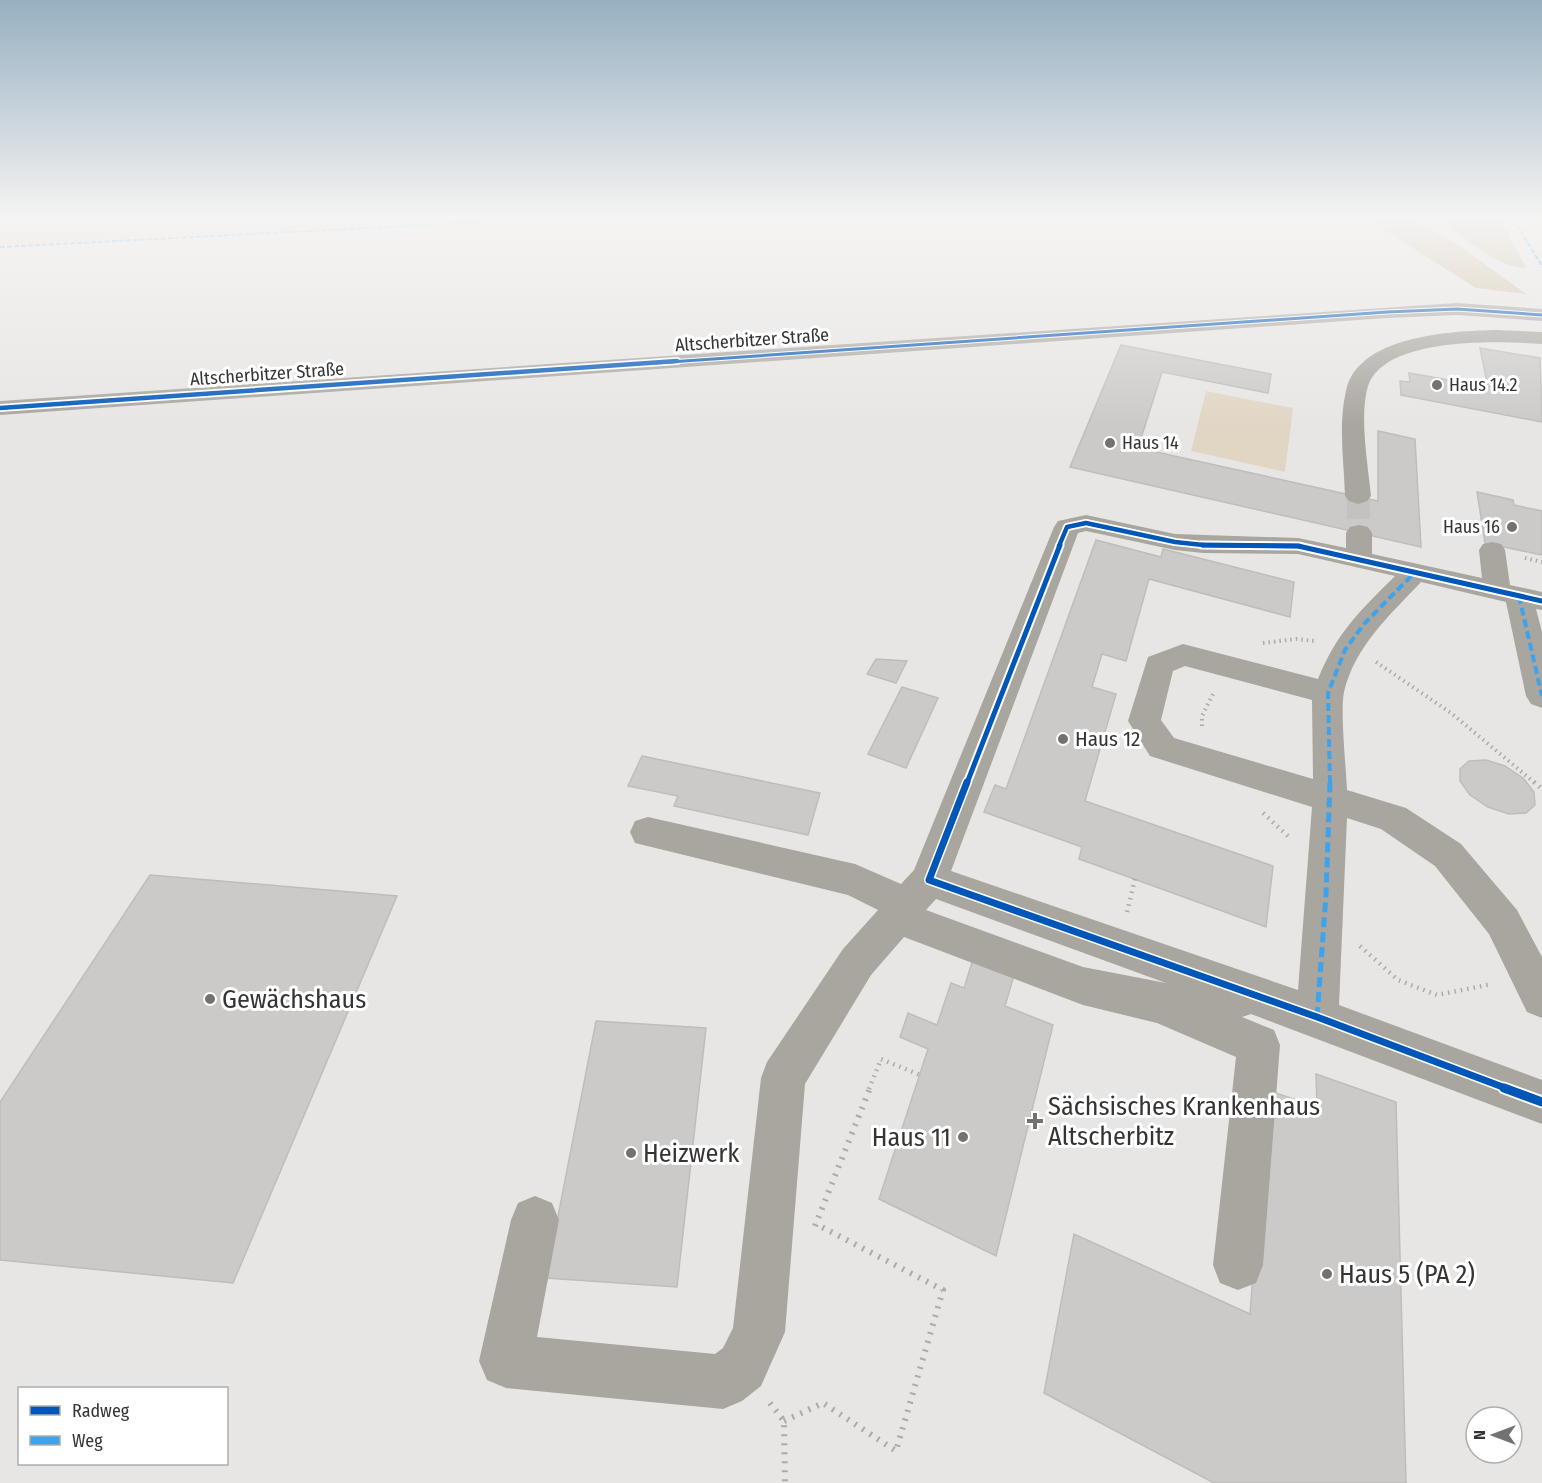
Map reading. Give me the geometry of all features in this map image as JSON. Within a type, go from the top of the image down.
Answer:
[{"type":"street","name":"Altscherbitzer Straße","points":[[0,408],[1387,312],[1457,309],[1542,315]]},
{"type":"street","points":[[1358,496],[1356,407],[1358,384],[1365,373],[1388,355],[1417,343],[1486,335],[1542,338]]},
{"type":"street","points":[[535,1220],[506,1361],[723,1382],[742,1367],[759,1332],[783,1078],[857,962],[911,901],[1068,527],[1086,523],[1175,542],[1203,545],[1359,546],[1415,572],[1520,596]]},
{"type":"street","points":[[1492,550],[1520,596],[1542,696]]},
{"type":"street","points":[[1317,1017],[1330,796],[1328,693],[1345,650],[1364,624],[1415,572]]},
{"type":"street","points":[[1328,693],[1184,655],[1159,664],[1144,721],[1162,747],[1330,796],[1393,818],[1448,855],[1503,922],[1542,998]]},
{"type":"street","points":[[648,832],[855,880],[911,901],[1254,996],[1317,1017],[1542,1102]]},
{"type":"street","points":[[911,901],[1083,986],[1159,1003],[1259,1045],[1238,1265]]},
{"type":"street","points":[[1159,1003],[1254,996]]},
{"type":"path","points":[[812,1235],[881,1059],[920,1075]]},
{"type":"path","points":[[784,1421],[823,1403],[896,1451],[943,1290],[816,1224]]},
{"type":"path","points":[[742,1367],[784,1421],[785,1483]]},
{"type":"shaded area","points":[[1478,288],[1518,288],[1526,294]]},
{"type":"shaded area","points":[[1206,391],[1293,408],[1285,472],[1191,451]]},
{"type":"building","name":"Haus 14","points":[[1121,345],[1271,374],[1268,393],[1162,372],[1138,448],[1378,501],[1378,431],[1415,439],[1421,547],[1070,467]]},
{"type":"building","name":"Haus 14.2","points":[[1480,348],[1540,358],[1542,422],[1401,395],[1400,381],[1410,382],[1409,373],[1488,387]]},
{"type":"building","name":"Haus 16","points":[[1477,492],[1513,500],[1514,505],[1542,511],[1542,555],[1485,543]]},
{"type":"building","name":"Haus 12","points":[[1096,540],[1161,557],[1163,549],[1294,582],[1290,617],[1149,579],[1126,661],[1102,654],[1092,687],[1116,694],[1085,801],[1273,866],[1266,927],[1079,859],[1082,847],[984,812],[995,785],[1006,789]]},
{"type":"building","points":[[876,659],[907,661],[896,683],[867,674]]},
{"type":"building","points":[[902,687],[938,698],[906,768],[868,754]]},
{"type":"building","points":[[642,756],[820,793],[808,835],[674,806],[678,796],[628,786]]},
{"type":"building","points":[[1486,760],[1505,766],[1523,778],[1534,792],[1535,805],[1526,813],[1509,814],[1488,807],[1470,795],[1460,781],[1460,769],[1469,761]]},
{"type":"building","name":"Gewächshaus","points":[[150,875],[397,896],[233,1283],[0,1260],[0,1102]]},
{"type":"building","name":"Haus 11","points":[[974,956],[1015,972],[1005,1006],[1053,1025],[996,1256],[879,1199],[928,1049],[900,1037],[908,1013],[937,1025],[951,983],[964,988]]},
{"type":"building","name":"Heizwerk","points":[[596,1021],[706,1028],[677,1287],[546,1278]]},
{"type":"building","name":"Haus 5 (PA 2)","points":[[1316,1074],[1396,1102],[1406,1483],[1214,1483],[1044,1393],[1074,1234],[1250,1314],[1267,1090],[1317,1107]]},
{"type":"tunnel","points":[[1358,496],[1359,533]]},
{"type":"marked path","points":[[1317,1017],[1326,895],[1330,796],[1328,693],[1345,650],[1364,624],[1415,572]]},
{"type":"marked path","points":[[1519,596],[1542,696]]},
{"type":"cycle path","points":[[0,408],[1387,312],[1457,309],[1542,315]]},
{"type":"cycle path","points":[[1542,601],[1298,546],[1203,545],[1175,542],[1086,523],[1067,527],[929,880],[1317,1017],[1542,1102]]},
{"type":"place","name":"Haus 14.2","points":[[1437,385]]},
{"type":"place","name":"Haus 14","points":[[1110,443]]},
{"type":"place","name":"Haus 16","points":[[1512,527]]},
{"type":"place","name":"Haus 12","points":[[1063,739]]},
{"type":"place","name":"Gewächshaus","points":[[210,999]]},
{"type":"place","name":"Sächsisches Krankenhaus Altscherbitz","points":[[1035,1121]]},
{"type":"place","name":"Haus 11","points":[[963,1137]]},
{"type":"place","name":"Heizwerk","points":[[631,1153]]},
{"type":"place","name":"Haus 5 (PA 2)","points":[[1327,1274]]}]
